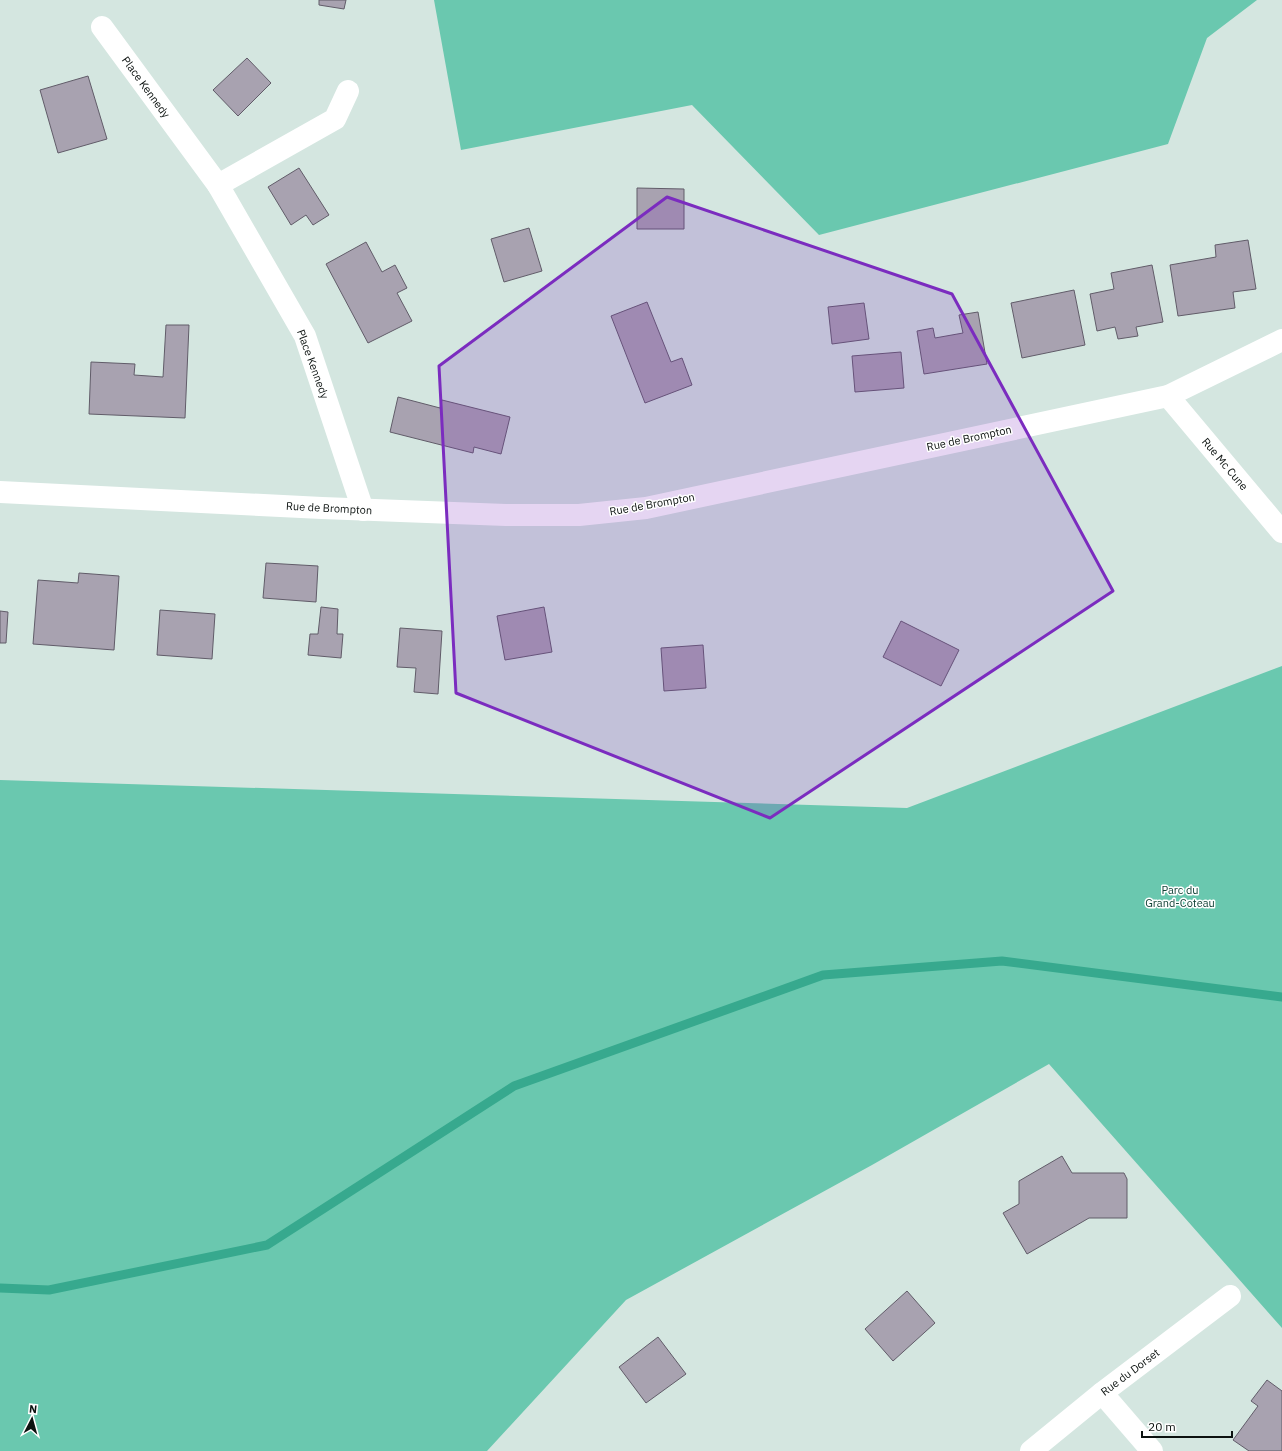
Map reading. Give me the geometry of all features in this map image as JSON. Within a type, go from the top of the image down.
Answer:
[{"type":"street","name":"Place Kennedy","points":[[102,27],[218,185],[305,336],[363,510]]},
{"type":"street","points":[[218,185],[335,119],[348,91]]},
{"type":"street","name":"Rue de Brompton","points":[[0,492],[363,510],[506,515],[579,515],[646,508],[1168,396],[1282,340]]},
{"type":"street","name":"Rue Mc Cune","points":[[1168,396],[1282,532]]},
{"type":"street","name":"Rue du Dorset","points":[[1031,1451],[1102,1393],[1230,1296]]},
{"type":"street","points":[[1102,1393],[1152,1451]]},
{"type":"highlighted area","points":[[667,197],[952,294],[1113,591],[770,818],[456,693],[439,366]]},
{"type":"green space","points":[[434,0],[1257,0],[1207,38],[1168,144],[819,235],[692,105],[461,150]]},
{"type":"green space","name":"Parc du Grand-Coteau","points":[[1282,666],[1282,1328],[1049,1064],[872,1165],[626,1300],[487,1451],[0,1451],[0,780],[907,808]]},
{"type":"building","points":[[319,0],[346,0],[344,9],[319,5]]},
{"type":"building","points":[[247,58],[271,83],[238,116],[213,90]]},
{"type":"building","points":[[88,76],[107,139],[58,153],[40,90]]},
{"type":"building","points":[[299,168],[329,215],[313,225],[306,215],[291,225],[268,187]]},
{"type":"building","points":[[637,188],[684,189],[684,229],[637,229]]},
{"type":"building","points":[[529,228],[542,271],[504,282],[491,239]]},
{"type":"building","points":[[1248,240],[1256,289],[1233,292],[1235,308],[1178,316],[1170,265],[1216,257],[1215,245]]},
{"type":"building","points":[[366,242],[382,272],[395,265],[407,288],[397,293],[412,321],[368,343],[326,264]]},
{"type":"building","points":[[1152,265],[1163,322],[1136,327],[1138,336],[1118,339],[1115,327],[1097,331],[1090,294],[1114,289],[1111,273]]},
{"type":"building","points":[[1074,290],[1085,345],[1022,358],[1011,303]]},
{"type":"building","points":[[647,302],[671,362],[682,358],[692,385],[645,403],[611,316]]},
{"type":"building","points":[[864,303],[869,339],[832,344],[828,307]]},
{"type":"building","points":[[978,312],[987,364],[924,374],[917,331],[933,328],[935,338],[963,333],[959,315]]},
{"type":"building","points":[[166,325],[189,325],[185,418],[89,414],[91,362],[135,364],[134,375],[163,377]]},
{"type":"building","points":[[901,352],[904,388],[855,392],[852,356]]},
{"type":"building","points":[[398,397],[440,408],[442,400],[510,417],[501,454],[474,447],[473,453],[390,432]]},
{"type":"building","points":[[266,563],[318,566],[316,602],[263,598]]},
{"type":"building","points":[[79,573],[119,576],[114,650],[33,644],[38,580],[78,583]]},
{"type":"building","points":[[321,607],[338,609],[337,634],[343,634],[341,658],[308,655],[310,634],[318,634]]},
{"type":"building","points":[[544,607],[552,652],[505,660],[497,616]]},
{"type":"building","points":[[160,610],[215,614],[212,659],[157,655]]},
{"type":"building","points":[[0,611],[8,612],[6,643],[0,643]]},
{"type":"building","points":[[901,621],[959,650],[941,686],[883,657]]},
{"type":"building","points":[[400,628],[442,631],[438,694],[414,692],[416,668],[397,667]]},
{"type":"building","points":[[703,645],[706,688],[664,691],[661,648]]},
{"type":"building","points":[[1062,1156],[1072,1173],[1124,1173],[1127,1179],[1127,1218],[1089,1218],[1027,1254],[1003,1213],[1019,1204],[1019,1181]]},
{"type":"building","points":[[907,1291],[935,1323],[893,1361],[865,1329]]},
{"type":"building","points":[[658,1337],[686,1374],[646,1403],[619,1367]]},
{"type":"building","points":[[1267,1380],[1282,1391],[1282,1451],[1249,1451],[1233,1440],[1258,1406],[1251,1401]]},
{"type":"waterway","points":[[0,1288],[49,1290],[267,1245],[514,1086],[823,975],[1002,961],[1282,997]]}]
